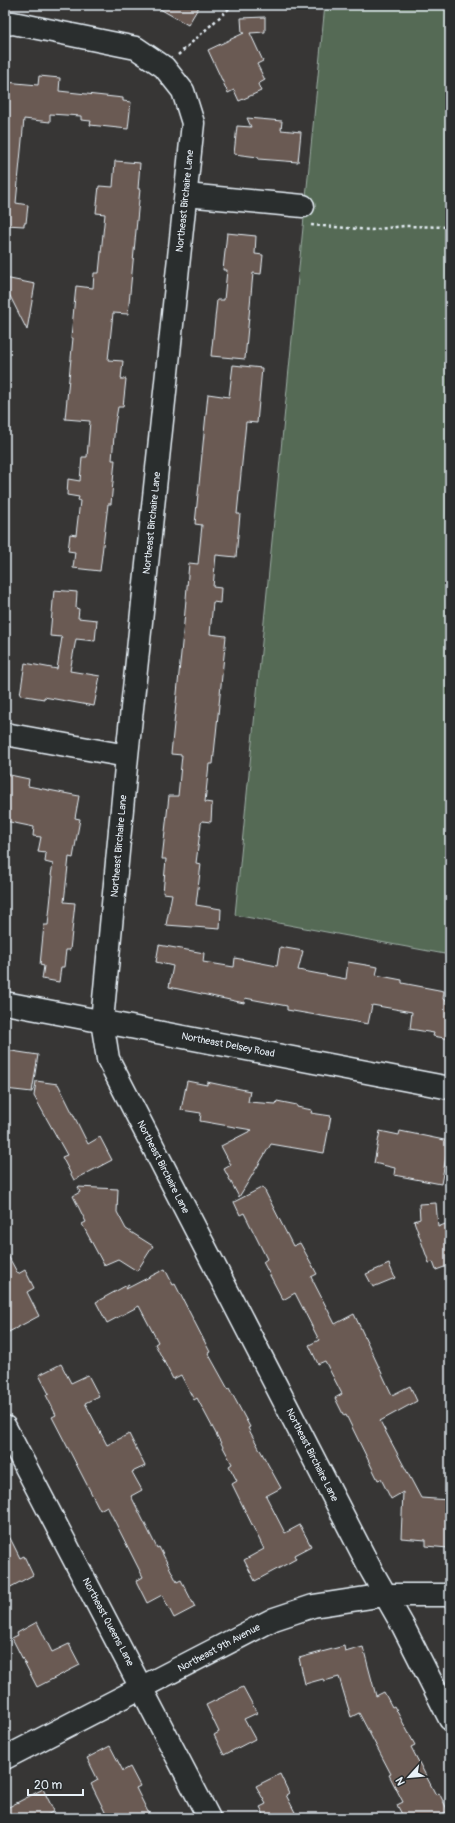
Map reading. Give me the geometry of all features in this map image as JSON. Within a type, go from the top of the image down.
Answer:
[{"type":"street","name":"Northeast Birchaire Lane","points":[[5,24],[13,23],[136,48],[164,67],[183,91],[193,123],[127,756],[102,1020],[108,1059],[450,1719]]},
{"type":"street","points":[[186,195],[304,215]]},
{"type":"street","points":[[5,734],[127,756]]},
{"type":"street","name":"Northeast Delsey Road","points":[[5,1003],[102,1020],[450,1088]]},
{"type":"street","name":"Northeast Queens Lane","points":[[5,1427],[209,1818]]},
{"type":"street","name":"Northeast 9th Avenue","points":[[5,1758],[274,1619],[313,1606],[385,1595],[450,1595]]},
{"type":"path","points":[[164,67],[233,5]]},
{"type":"path","points":[[304,215],[371,230],[404,226],[450,226]]},
{"type":"green space","points":[[325,5],[450,5],[450,955],[235,915]]},
{"type":"building","points":[[153,5],[200,5],[188,25]]},
{"type":"building","points":[[265,17],[265,32],[250,33],[263,61],[257,64],[265,80],[258,84],[261,91],[239,101],[234,90],[228,93],[208,50],[244,33],[242,33],[241,18]]},
{"type":"building","points":[[39,76],[60,78],[59,91],[123,98],[123,101],[131,102],[128,129],[90,125],[91,121],[81,120],[81,116],[50,114],[50,122],[24,119],[16,203],[28,205],[26,223],[24,223],[24,226],[5,225],[5,82],[38,85]]},
{"type":"building","points":[[247,118],[282,121],[281,130],[301,132],[298,162],[258,159],[258,157],[234,154],[237,126],[251,127]]},
{"type":"building","points":[[115,161],[140,163],[138,189],[140,189],[128,314],[113,313],[108,360],[123,361],[121,379],[126,379],[123,407],[118,407],[115,424],[112,460],[115,460],[111,504],[108,504],[100,571],[73,568],[75,552],[68,551],[70,534],[76,535],[80,501],[78,500],[79,497],[67,495],[68,479],[80,481],[82,457],[87,457],[90,421],[65,419],[73,338],[71,338],[76,286],[93,288],[94,273],[99,273],[105,214],[96,213],[99,186],[113,187]]},
{"type":"building","points":[[227,233],[256,236],[255,254],[263,255],[261,274],[253,273],[245,359],[211,356],[217,300],[224,300],[227,270],[223,270]]},
{"type":"building","points":[[5,278],[35,284],[27,330],[5,286]]},
{"type":"building","points":[[233,365],[262,368],[257,423],[246,422],[237,514],[240,514],[236,557],[216,555],[213,587],[221,588],[220,603],[213,602],[210,634],[226,636],[213,764],[209,764],[205,802],[212,803],[211,822],[202,821],[201,824],[196,863],[201,864],[196,905],[221,909],[220,929],[166,925],[172,894],[163,893],[166,859],[162,859],[169,796],[178,796],[182,755],[171,754],[189,563],[198,564],[202,525],[195,524],[208,394],[229,397]]},
{"type":"building","points":[[54,590],[77,592],[76,608],[79,609],[78,618],[97,620],[95,641],[76,639],[70,671],[100,676],[94,706],[44,697],[44,699],[20,695],[25,663],[57,669],[62,637],[50,636]]},
{"type":"building","points":[[5,774],[29,779],[28,786],[79,796],[75,818],[80,819],[73,858],[69,857],[64,902],[75,903],[70,950],[66,950],[64,967],[61,967],[59,982],[42,979],[44,966],[40,965],[44,925],[48,925],[53,864],[45,862],[46,853],[38,852],[41,837],[33,836],[34,827],[5,821]]},
{"type":"building","points":[[159,945],[204,953],[203,962],[234,967],[235,958],[277,966],[280,947],[303,951],[298,970],[346,979],[348,962],[378,967],[376,975],[402,980],[402,983],[444,991],[443,999],[450,1001],[450,1039],[433,1036],[434,1033],[410,1029],[412,1012],[372,1005],[368,1024],[287,1010],[287,1006],[245,998],[244,1003],[169,987],[173,966],[156,962]]},
{"type":"building","points":[[5,1050],[38,1055],[32,1092],[5,1089]]},
{"type":"building","points":[[36,1081],[58,1084],[88,1144],[100,1137],[112,1160],[74,1180],[62,1157],[67,1155],[34,1096]]},
{"type":"building","points":[[187,1081],[207,1085],[207,1082],[250,1091],[248,1102],[276,1104],[277,1101],[312,1110],[311,1113],[331,1116],[324,1153],[271,1144],[239,1197],[224,1169],[231,1165],[221,1146],[252,1130],[200,1121],[201,1113],[181,1110]]},
{"type":"building","points":[[380,1131],[399,1135],[400,1131],[449,1141],[441,1184],[394,1175],[395,1168],[374,1163]]},
{"type":"building","points":[[78,1187],[118,1189],[117,1212],[126,1229],[153,1246],[137,1271],[118,1259],[104,1265],[82,1224],[86,1222],[73,1196],[80,1192]]},
{"type":"building","points":[[263,1187],[293,1246],[300,1243],[317,1274],[311,1277],[335,1324],[354,1314],[392,1395],[410,1386],[417,1401],[380,1421],[421,1498],[449,1500],[450,1538],[448,1538],[448,1548],[426,1546],[426,1540],[401,1538],[403,1492],[391,1499],[381,1479],[378,1480],[346,1415],[344,1416],[335,1398],[342,1394],[325,1361],[318,1364],[309,1345],[319,1340],[295,1293],[283,1300],[263,1262],[267,1259],[244,1213],[240,1215],[234,1202]]},
{"type":"building","points":[[436,1203],[438,1227],[450,1222],[450,1265],[436,1270],[433,1262],[429,1263],[414,1221],[420,1219],[419,1204]]},
{"type":"building","points":[[5,1250],[18,1274],[25,1270],[34,1288],[27,1292],[39,1316],[5,1334]]},
{"type":"building","points":[[389,1264],[395,1278],[373,1287],[366,1274]]},
{"type":"building","points":[[165,1269],[173,1285],[175,1284],[210,1352],[208,1353],[228,1389],[229,1388],[250,1427],[248,1428],[281,1488],[266,1496],[285,1533],[300,1525],[311,1546],[294,1555],[296,1559],[255,1581],[244,1560],[264,1549],[232,1484],[237,1481],[229,1466],[232,1464],[197,1398],[194,1400],[181,1375],[173,1379],[155,1344],[158,1342],[139,1306],[107,1323],[96,1302],[129,1284],[126,1289]]},
{"type":"building","points":[[61,1364],[71,1383],[88,1375],[99,1396],[85,1403],[107,1445],[129,1434],[145,1466],[132,1472],[142,1490],[131,1496],[157,1548],[159,1547],[177,1582],[181,1580],[195,1607],[174,1618],[162,1595],[147,1603],[136,1581],[143,1577],[107,1506],[100,1510],[52,1417],[56,1415],[46,1395],[49,1394],[39,1375]]},
{"type":"building","points":[[5,1528],[20,1558],[24,1556],[33,1575],[5,1590]]},
{"type":"building","points":[[37,1622],[52,1652],[69,1644],[80,1665],[37,1687],[12,1638],[18,1635],[17,1633]]},
{"type":"building","points":[[344,1646],[345,1652],[363,1647],[376,1696],[384,1692],[392,1707],[394,1706],[415,1745],[411,1747],[436,1795],[439,1793],[448,1811],[434,1818],[404,1818],[397,1805],[403,1802],[389,1775],[391,1774],[359,1713],[351,1717],[339,1677],[324,1681],[323,1679],[305,1684],[299,1658]]},
{"type":"building","points":[[243,1687],[257,1713],[244,1719],[255,1739],[224,1755],[214,1735],[219,1732],[206,1705]]},
{"type":"building","points":[[110,1746],[123,1771],[130,1767],[140,1786],[136,1788],[151,1818],[108,1818],[91,1784],[98,1780],[87,1758]]},
{"type":"building","points":[[280,1774],[289,1793],[286,1795],[298,1818],[266,1818],[260,1807],[266,1804],[256,1786]]},
{"type":"building","points":[[43,1789],[54,1811],[42,1818],[5,1818],[5,1809]]}]
